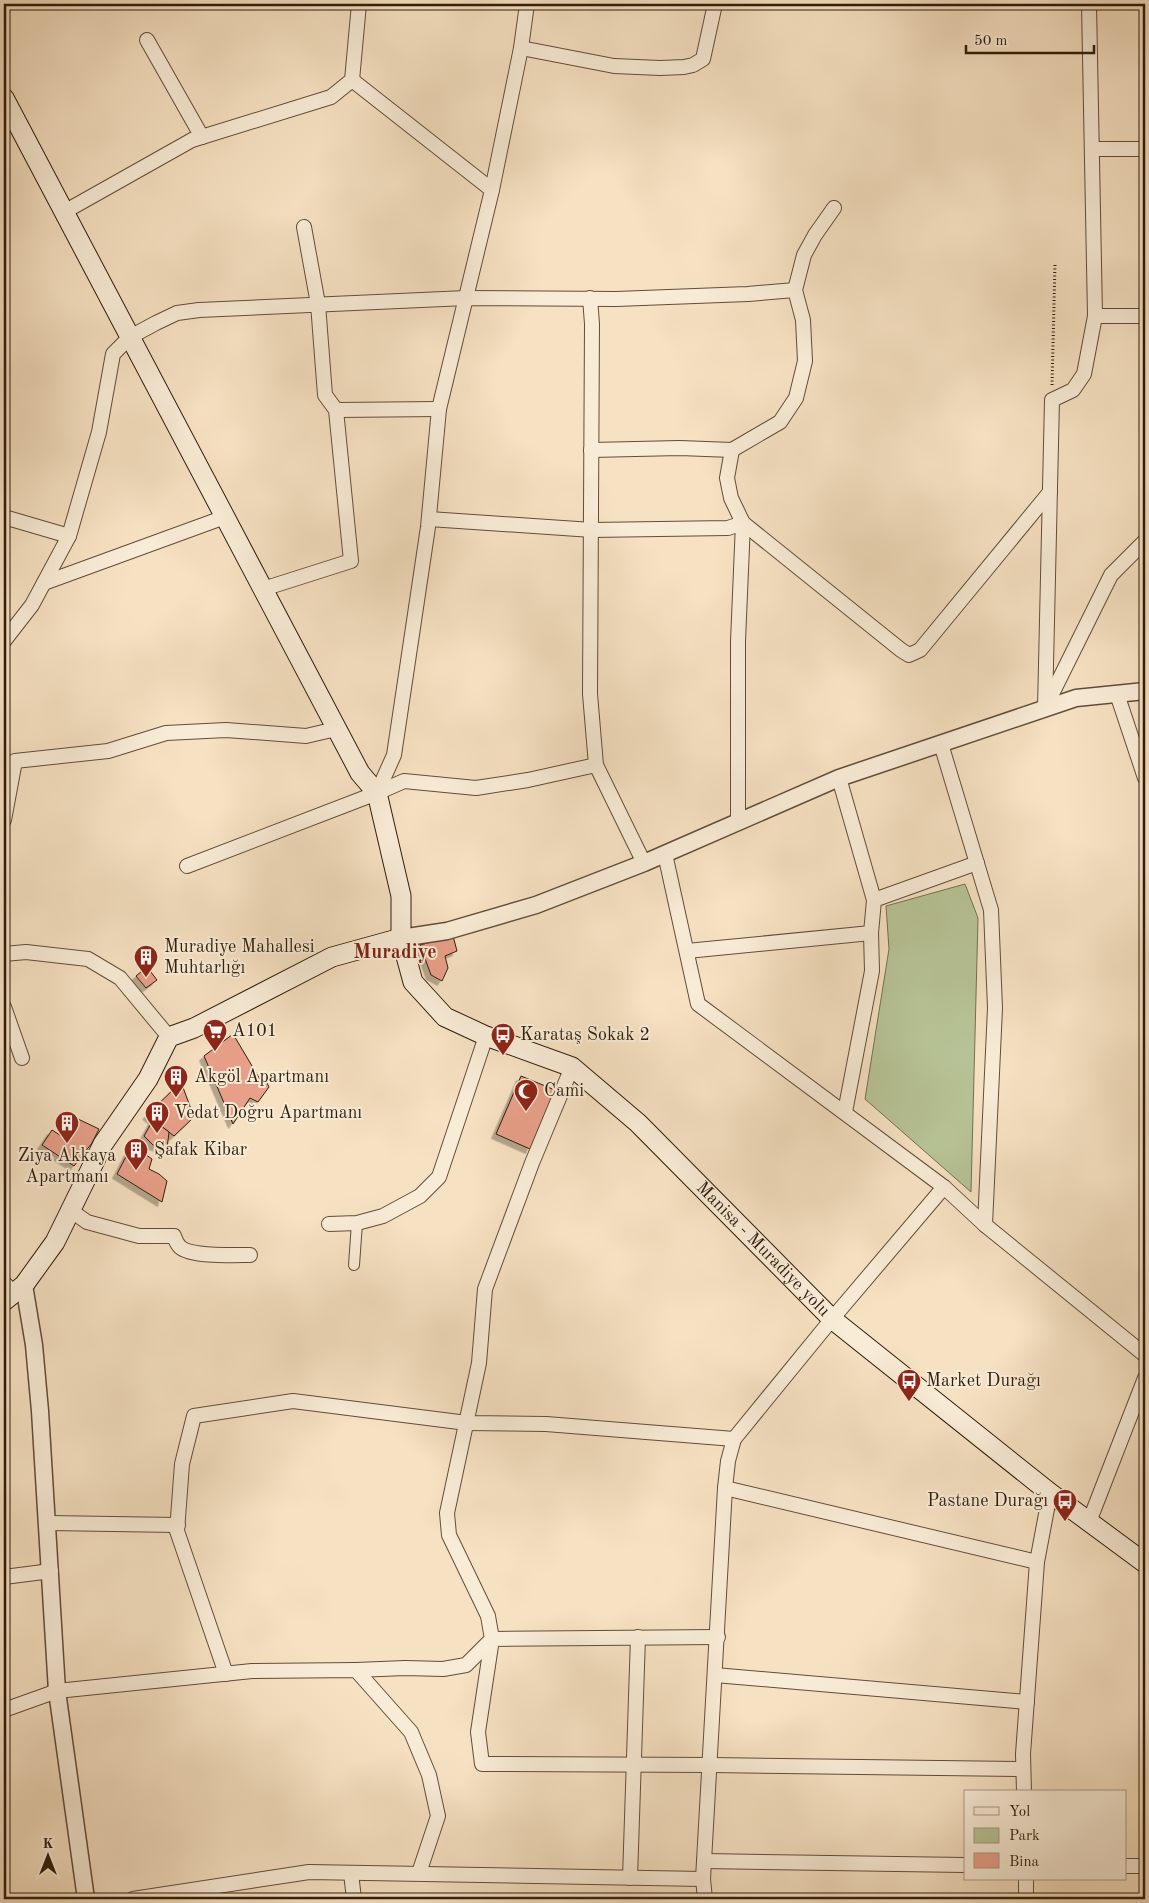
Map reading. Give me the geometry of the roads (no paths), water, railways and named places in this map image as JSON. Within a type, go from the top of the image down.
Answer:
[{"type":"main road","points":[[4,98],[336,729],[360,773],[377,793]]},
{"type":"main road","name":"Manisa - Muradiye yolu","points":[[377,793],[401,896],[401,938],[413,982],[445,1017],[486,1036],[572,1067],[638,1123],[832,1319],[1050,1493],[1145,1563]]},
{"type":"main road","points":[[11,1291],[55,1242],[103,1144],[148,1079],[169,1038],[194,1028],[267,988],[332,957],[401,938]]},
{"type":"street","points":[[64,212],[192,140],[331,97],[352,80],[360,4]]},
{"type":"street","points":[[377,793],[394,755],[429,519],[439,409],[492,190],[522,48],[527,4]]},
{"type":"street","points":[[522,48],[614,66],[660,68],[694,66],[703,59],[715,4]]},
{"type":"street","points":[[1045,709],[1052,400],[1073,390],[1084,374],[1094,316],[1089,4]]},
{"type":"street","points":[[147,40],[202,137]]},
{"type":"street","points":[[352,80],[492,190]]},
{"type":"street","points":[[1092,149],[1145,149]]},
{"type":"street","points":[[591,450],[680,448],[732,450],[780,422],[796,398],[805,361],[804,320],[795,290],[804,255],[814,235],[834,208]]},
{"type":"street","points":[[263,589],[351,561],[336,410],[325,394],[318,304],[304,227]]},
{"type":"street","points":[[4,641],[32,606],[69,536],[99,432],[113,354],[130,337],[177,313],[199,310],[466,298],[590,298],[748,294],[795,290]]},
{"type":"street","points":[[590,298],[592,324],[590,694],[596,765],[644,863]]},
{"type":"street","points":[[1094,316],[1145,316]]},
{"type":"street","points":[[336,410],[439,409]]},
{"type":"street","points":[[732,450],[727,478],[731,498],[743,524],[900,650],[909,655],[920,650],[1050,492]]},
{"type":"street","points":[[4,517],[69,536]]},
{"type":"street","points":[[44,583],[225,517]]},
{"type":"street","points":[[429,519],[592,530],[728,528],[743,524]]},
{"type":"street","points":[[738,822],[738,641],[743,524]]},
{"type":"street","points":[[1045,709],[1111,575],[1145,541]]},
{"type":"street","points":[[401,938],[447,931],[536,905],[644,863],[839,778],[1076,698],[1145,691]]},
{"type":"street","points":[[1117,694],[1145,778]]},
{"type":"street","points":[[4,820],[15,761],[108,751],[166,733],[226,730],[306,736],[336,729]]},
{"type":"street","points":[[941,744],[990,910],[994,1008],[985,1225]]},
{"type":"street","points":[[187,866],[404,781],[476,788],[528,780],[596,765]]},
{"type":"street","points":[[839,778],[874,900],[871,933],[872,971],[845,1112]]},
{"type":"street","points":[[665,854],[698,1004],[944,1187],[985,1225],[1145,1355]]},
{"type":"street","points":[[874,900],[977,863]]},
{"type":"street","points":[[687,951],[871,933]]},
{"type":"street","points":[[4,954],[26,952],[88,959],[120,978],[169,1038]]},
{"type":"street","points":[[4,1008],[22,1058]]},
{"type":"street","points":[[329,1224],[357,1223],[383,1216],[420,1196],[439,1177],[486,1036]]},
{"type":"street","points":[[572,1067],[532,1163],[485,1289],[479,1363],[446,1513],[449,1535],[488,1616],[492,1638],[478,1732],[482,1764],[1023,1769]]},
{"type":"street","points":[[705,1899],[703,1879],[725,1488],[728,1461],[734,1439],[832,1319],[944,1187]]},
{"type":"street","points":[[70,1210],[86,1222],[139,1236],[174,1236],[179,1246],[187,1251],[208,1255],[250,1255]]},
{"type":"street","points":[[354,1265],[357,1223]]},
{"type":"street","points":[[11,1291],[34,1345],[48,1523],[58,1691],[86,1899]]},
{"type":"street","points":[[1089,1522],[1145,1378]]},
{"type":"street","points":[[226,1674],[177,1531],[182,1464],[194,1416],[293,1401],[467,1423],[546,1424],[734,1439]]},
{"type":"street","points":[[725,1488],[1037,1562]]},
{"type":"street","points":[[1024,1790],[1023,1769],[1037,1562],[1050,1493]]},
{"type":"street","points":[[48,1523],[178,1525]]},
{"type":"street","points":[[4,1577],[51,1571]]},
{"type":"street","points":[[630,1878],[638,1637]]},
{"type":"street","points":[[4,1710],[58,1691],[252,1671],[443,1668],[466,1665],[492,1638],[718,1637]]},
{"type":"street","points":[[356,1670],[411,1732],[429,1775],[438,1816],[419,1874]]},
{"type":"street","points":[[715,1675],[1027,1702]]},
{"type":"street","points":[[704,1861],[964,1865]]},
{"type":"street","points":[[1126,1866],[1145,1866]]},
{"type":"street","points":[[133,1899],[309,1872],[703,1879]]},
{"type":"street","points":[[352,1873],[354,1899]]},
{"type":"street","points":[[1026,1880],[1026,1899]]},
{"type":"place","name":"Muradiye Mahallesi Muhtarlığı","points":[[146,978]]},
{"type":"place","name":"A101","points":[[215,1052]]},
{"type":"place","name":"Karataş Sokak 2","points":[[503,1056]]},
{"type":"place","name":"Akgöl Apartmanı","points":[[176,1098]]},
{"type":"place","name":"Cami","points":[[526,1112]]},
{"type":"place","name":"Vedat Doğru Apartmanı","points":[[157,1134]]},
{"type":"place","name":"Ziya Akkaya Apartmanı","points":[[67,1144]]},
{"type":"place","name":"Şafak Kibar","points":[[136,1171]]},
{"type":"place","name":"Market Durağı","points":[[909,1402]]},
{"type":"place","name":"Pastane Durağı","points":[[1065,1522]]},
{"type":"district","name":"Muradiye","points":[[395,953]]}]
